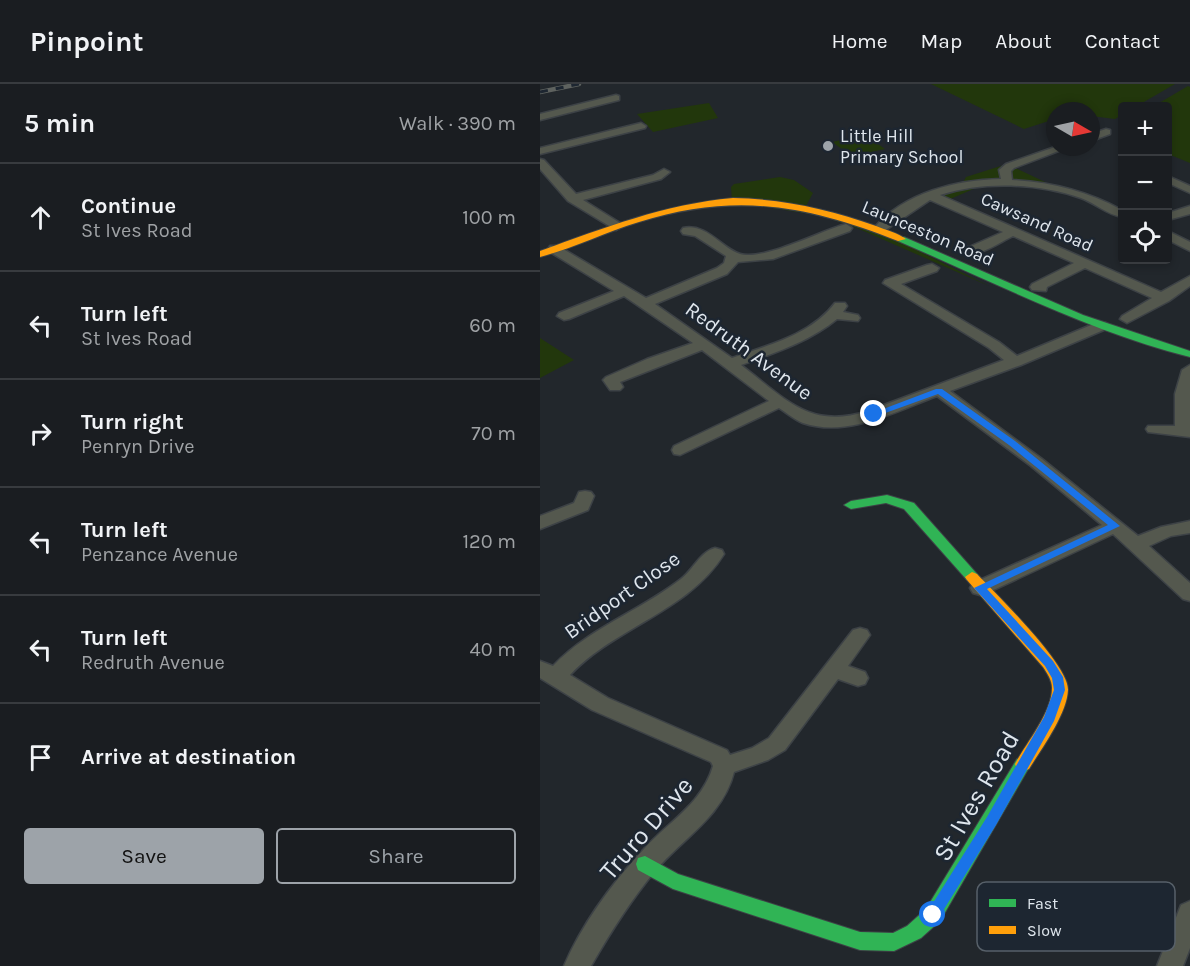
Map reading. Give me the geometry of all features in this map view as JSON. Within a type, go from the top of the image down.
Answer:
[{"type":"street","points":[[540,117],[616,98]]},
{"type":"street","points":[[540,151],[633,130]]},
{"type":"street","points":[[1100,135],[1107,132]]},
{"type":"street","points":[[1007,183],[1004,174],[1010,166],[1046,153]]},
{"type":"street","points":[[540,162],[554,189],[616,226]]},
{"type":"street","points":[[572,200],[662,176]]},
{"type":"street","points":[[1172,181],[1190,190]]},
{"type":"street","points":[[880,228],[929,195],[961,186],[1007,183],[1039,185],[1087,197],[1118,212]]},
{"type":"street","name":"Cawsand Road","points":[[929,195],[1164,297]]},
{"type":"street","name":"Launceston Road","points":[[547,252],[616,226],[677,209],[732,201],[805,207],[880,228],[1101,326],[1150,345],[1190,354]]},
{"type":"street","points":[[1172,215],[1190,210]]},
{"type":"street","points":[[734,258],[768,256],[828,231],[846,228]]},
{"type":"street","points":[[687,231],[699,233],[732,254],[734,258]]},
{"type":"street","points":[[961,248],[969,252],[1013,232]]},
{"type":"street","points":[[1172,238],[1190,247]]},
{"type":"street","name":"Redruth Avenue","points":[[547,252],[645,303],[704,344],[780,402],[807,419],[828,422],[849,422],[1016,362],[1101,326]]},
{"type":"street","points":[[645,303],[722,271],[730,265],[734,258]]},
{"type":"street","points":[[1036,286],[1085,263]]},
{"type":"street","points":[[932,268],[885,285],[994,345],[1016,362]]},
{"type":"street","points":[[1127,319],[1190,280]]},
{"type":"street","points":[[564,316],[625,291]]},
{"type":"street","points":[[730,364],[816,328],[838,310],[854,318]]},
{"type":"street","points":[[615,387],[611,380],[652,362],[704,344]]},
{"type":"street","points":[[1154,429],[1187,432],[1183,394],[1190,370]]},
{"type":"street","points":[[939,390],[1012,443],[1138,543],[1190,594]]},
{"type":"street","points":[[680,450],[780,402]]},
{"type":"street","name":"St Ives Road","points":[[645,864],[673,881],[860,941],[894,942],[914,932],[933,915],[991,821],[1050,717],[1060,690],[1058,677],[1049,663],[909,506],[898,499],[883,498],[851,505]]},
{"type":"street","points":[[540,523],[585,504]]},
{"type":"street","points":[[980,588],[1115,526]]},
{"type":"street","points":[[1138,543],[1167,531],[1190,527]]},
{"type":"street","name":"Bridport Close","points":[[548,673],[689,582],[715,554]]},
{"type":"street","points":[[548,673],[600,704],[719,756],[724,766],[760,754],[777,744],[860,635]]},
{"type":"street","points":[[833,668],[858,678]]},
{"type":"street","name":"Truro Drive","points":[[577,966],[645,864],[712,797],[722,780],[724,766]]},
{"type":"street","points":[[1170,966],[1190,914]]},
{"type":"green space","points":[[931,84],[1175,84],[1144,102],[1118,102],[1118,117],[1115,119],[1100,117],[1100,102],[1046,102],[1046,122],[1024,129]]},
{"type":"green space","points":[[1188,86],[1190,87],[1190,163],[1172,156],[1172,102],[1161,102]]},
{"type":"green space","points":[[709,103],[718,118],[653,132],[637,114]]},
{"type":"green space","points":[[865,135],[885,149],[852,156],[832,142]]},
{"type":"green space","points":[[1007,164],[1045,182],[1039,185],[985,184],[948,200],[929,195],[961,186],[966,177]]},
{"type":"green space","points":[[780,177],[794,180],[813,193],[806,206],[857,220],[989,286],[859,229],[822,216],[766,207],[753,202],[732,201],[731,187],[734,184]]},
{"type":"green space","points":[[540,338],[574,360],[540,378]]},
{"type":"railway","points":[[540,92],[579,84]]},
{"type":"traffic: fast","points":[[901,239],[1079,317],[1190,354]]},
{"type":"traffic: fast","points":[[851,505],[887,499],[909,506],[972,577]]},
{"type":"traffic: fast","points":[[645,864],[673,881],[860,941],[894,942],[914,932],[933,915],[1023,764]]},
{"type":"traffic: slow","points":[[540,254],[659,213],[683,207],[733,201],[776,203],[818,211],[901,239]]},
{"type":"traffic: slow","points":[[972,577],[1049,663],[1059,682],[1060,689],[1056,706],[1023,764]]},
{"type":"place","name":"Little Hill Primary School","points":[[828,146]]},
{"type":"route","points":[[874,414],[939,390],[1012,443],[1115,526],[980,588],[1049,663],[1058,677],[1060,690],[1050,717],[991,821],[933,915]]}]
